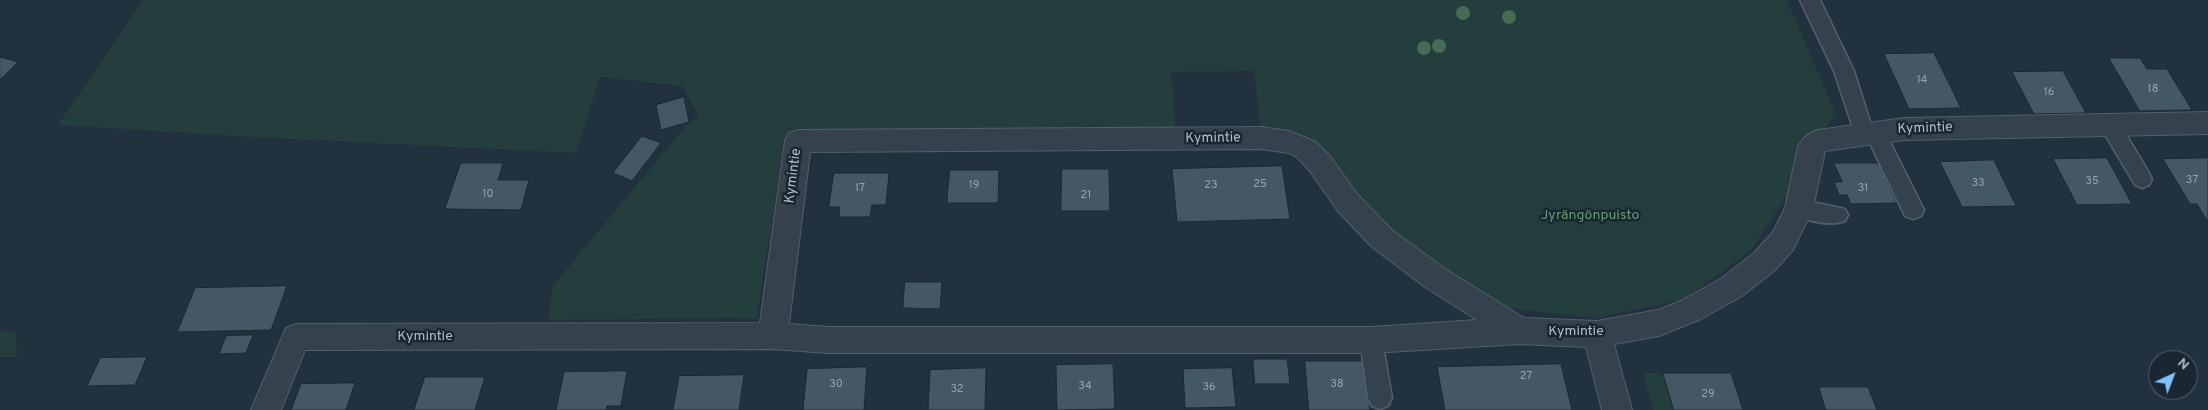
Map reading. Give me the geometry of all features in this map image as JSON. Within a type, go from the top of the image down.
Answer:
[{"type":"street","name":"Kymintie","points":[[266,410],[296,337],[773,336],[798,141],[1261,138],[1284,141],[1300,145],[1312,155],[1324,168],[1347,202],[1385,242],[1463,298],[1520,331],[1598,334],[1660,323],[1691,310],[1732,287],[1764,262],[1782,242],[1799,208],[1811,147],[1818,141],[1904,129],[2208,123]]},
{"type":"street","points":[[773,336],[828,340],[1371,340],[1520,331]]},
{"type":"street","points":[[1598,334],[1617,410]]},
{"type":"lane","points":[[1810,0],[1844,71],[1870,133],[1913,210]]},
{"type":"lane","points":[[2110,125],[2142,179]]},
{"type":"lane","points":[[1799,208],[1837,215]]},
{"type":"lane","points":[[1371,340],[1380,398]]},
{"type":"green space","name":"Jyrängönpuisto","points":[[143,0],[1787,0],[1835,112],[1788,194],[1751,250],[1685,299],[1598,318],[1504,308],[1399,240],[1350,191],[1260,129],[1254,71],[1171,72],[1176,131],[799,133],[784,141],[757,318],[549,320],[552,287],[689,122],[699,116],[682,86],[600,77],[576,153],[250,137],[58,125]]},
{"type":"green space","points":[[0,331],[16,332],[17,357],[0,357]]},
{"type":"green space","points":[[1643,373],[1663,373],[1674,410],[1653,410]]},
{"type":"building","points":[[1934,53],[1961,108],[1909,109],[1884,54]]},
{"type":"building","points":[[0,57],[18,62],[0,80]]},
{"type":"building","points":[[2109,58],[2140,58],[2147,69],[2167,69],[2192,110],[2140,111]]},
{"type":"building","points":[[2063,71],[2086,113],[2034,114],[2012,72]]},
{"type":"building","points":[[684,97],[689,122],[661,130],[656,105]]},
{"type":"building","points":[[642,136],[661,143],[632,181],[613,173]]},
{"type":"building","points":[[2107,158],[2132,204],[2077,205],[2053,159]]},
{"type":"building","points":[[2208,158],[2208,222],[2197,204],[2190,204],[2163,159]]},
{"type":"building","points":[[1994,160],[2016,206],[1962,207],[1940,162]]},
{"type":"building","points":[[461,163],[503,163],[498,180],[529,180],[521,210],[445,209]]},
{"type":"building","points":[[1834,163],[1879,163],[1897,203],[1851,204],[1847,195],[1839,195],[1834,182],[1842,182]]},
{"type":"building","points":[[1282,166],[1290,219],[1177,222],[1172,169]]},
{"type":"building","points":[[1062,169],[1109,169],[1110,211],[1061,211]]},
{"type":"building","points":[[950,170],[999,170],[998,203],[947,203]]},
{"type":"building","points":[[834,173],[889,173],[886,205],[872,205],[870,217],[839,217],[840,207],[829,207]]},
{"type":"building","points":[[905,282],[942,282],[940,309],[903,308]]},
{"type":"building","points":[[287,286],[271,330],[177,332],[195,288]]},
{"type":"building","points":[[253,335],[246,353],[219,354],[226,336]]},
{"type":"building","points":[[147,357],[135,385],[87,386],[100,358]]},
{"type":"building","points":[[1253,359],[1287,359],[1290,384],[1255,384]]},
{"type":"building","points":[[1305,361],[1364,361],[1370,410],[1309,410]]},
{"type":"building","points":[[1113,364],[1115,409],[1057,410],[1056,365]]},
{"type":"building","points":[[1561,364],[1572,410],[1445,410],[1437,367]]},
{"type":"building","points":[[867,367],[864,410],[803,410],[807,369]]},
{"type":"building","points":[[986,368],[985,410],[928,410],[930,370]]},
{"type":"building","points":[[1232,368],[1236,407],[1185,408],[1183,369]]},
{"type":"building","points":[[627,371],[621,406],[607,406],[606,410],[556,410],[564,372]]},
{"type":"building","points":[[1663,373],[1731,373],[1743,410],[1674,410]]},
{"type":"building","points":[[744,375],[739,410],[673,410],[679,376]]},
{"type":"building","points":[[425,377],[485,377],[475,410],[414,410]]},
{"type":"building","points":[[355,383],[346,410],[291,410],[301,384]]},
{"type":"building","points":[[1819,387],[1868,387],[1877,410],[1826,410]]}]
